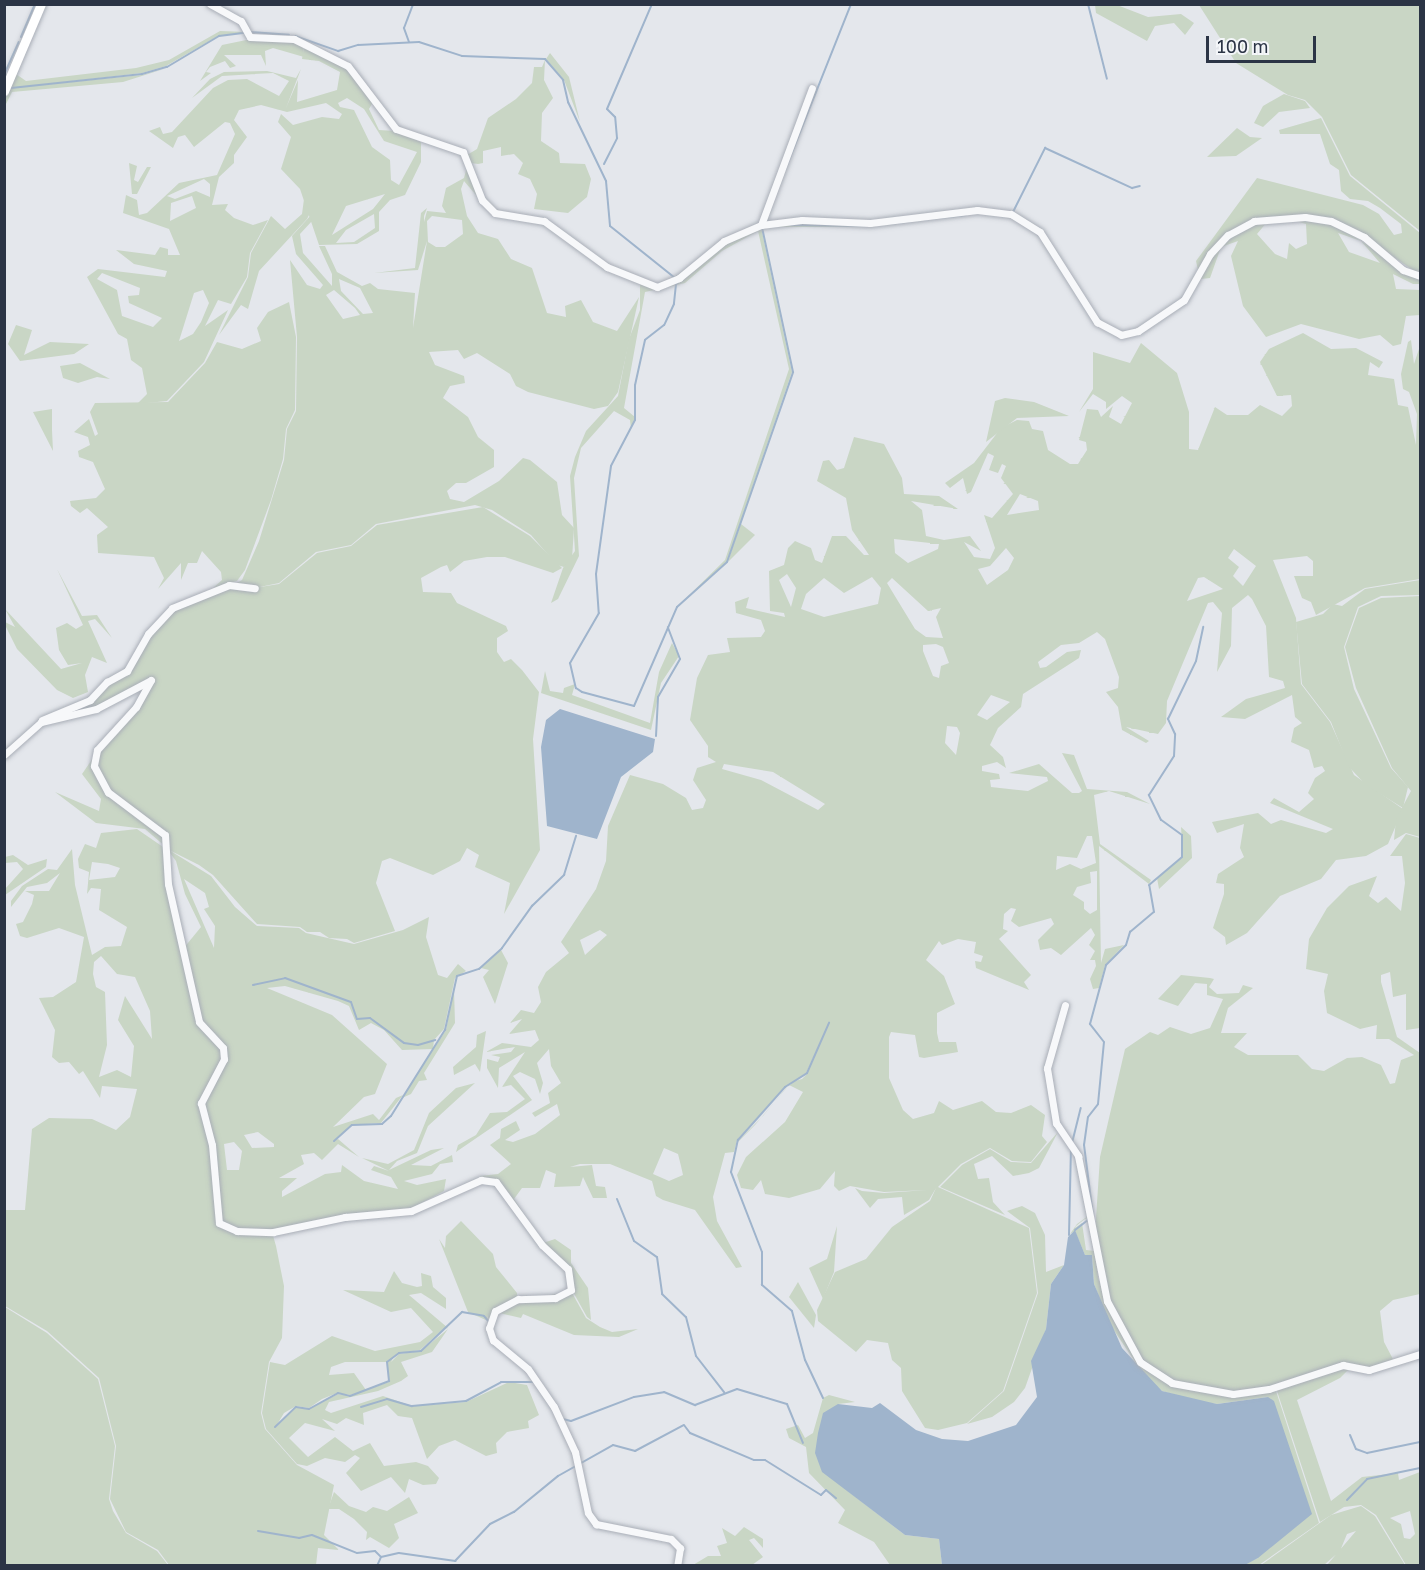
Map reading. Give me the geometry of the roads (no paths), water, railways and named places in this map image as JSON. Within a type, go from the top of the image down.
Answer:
[{"type":"street","points":[[4,91],[40,4]]},
{"type":"street","points":[[210,4],[236,17],[248,32],[294,39],[348,66],[396,129],[464,152],[490,210],[544,221],[593,258],[648,285],[672,283],[724,241],[760,225],[802,219],[870,223],[976,210],[1011,214],[1040,232],[1096,322],[1121,335],[1138,330],[1184,300],[1215,248],[1254,221],[1305,217],[1331,221],[1360,235],[1403,270],[1420,276]]},
{"type":"street","points":[[760,225],[812,88]]},
{"type":"street","points":[[4,755],[41,722],[90,700],[102,686],[127,671],[148,634],[172,608],[229,585],[255,588]]},
{"type":"street","points":[[41,722],[96,709],[138,685],[151,680],[153,684],[97,750],[94,766],[108,792],[165,835],[168,884],[196,1014],[223,1048],[224,1059],[201,1103],[212,1145],[219,1222],[237,1231],[273,1232],[345,1217],[411,1211],[466,1185],[481,1180],[496,1182],[542,1245],[568,1269],[571,1290],[555,1298],[518,1299],[495,1311],[489,1328],[493,1340],[528,1369],[554,1407],[579,1466],[592,1519],[607,1530],[626,1527],[671,1539],[680,1548],[677,1566]]},
{"type":"street","points":[[1065,1005],[1047,1068],[1056,1123],[1078,1156],[1107,1301],[1140,1362],[1172,1383],[1233,1394],[1275,1387],[1343,1365],[1369,1370],[1420,1354]]},
{"type":"water","points":[[560,709],[655,739],[653,752],[621,777],[597,839],[547,826],[541,747],[546,720]]},
{"type":"water","points":[[1075,1230],[1085,1255],[1092,1255],[1094,1284],[1122,1348],[1162,1391],[1217,1404],[1268,1397],[1274,1401],[1312,1514],[1258,1558],[1243,1566],[942,1565],[939,1539],[905,1535],[822,1472],[815,1453],[818,1433],[823,1413],[838,1404],[872,1408],[880,1403],[916,1430],[942,1439],[968,1441],[1016,1425],[1037,1397],[1031,1361],[1046,1329],[1051,1284],[1064,1265],[1068,1237]]},
{"type":"waterway","points":[[21,37],[35,4]]},
{"type":"waterway","points":[[409,42],[404,28],[413,4]]},
{"type":"waterway","points":[[604,164],[617,138],[615,117],[607,109],[652,4]]},
{"type":"waterway","points":[[785,170],[851,4]]},
{"type":"waterway","points":[[1088,4],[1107,79]]},
{"type":"waterway","points":[[250,32],[289,35]]},
{"type":"waterway","points":[[11,88],[142,74],[167,67],[219,36],[245,33]]},
{"type":"waterway","points":[[295,36],[338,51],[358,45],[419,42],[462,56],[545,59],[563,80],[568,102],[606,181],[610,226],[674,277]]},
{"type":"waterway","points":[[4,75],[19,42]]},
{"type":"waterway","points":[[1013,212],[1045,148],[1132,188],[1140,186]]},
{"type":"waterway","points":[[919,220],[966,215]]},
{"type":"waterway","points":[[1002,216],[1012,216]]},
{"type":"waterway","points":[[889,224],[913,221]]},
{"type":"waterway","points":[[790,225],[868,226]]},
{"type":"waterway","points":[[686,276],[676,284],[674,304],[664,325],[645,340],[635,385],[635,420],[611,466],[596,574],[599,613],[570,663],[576,688],[582,692],[634,706],[677,607],[727,562],[793,372],[762,228]]},
{"type":"waterway","points":[[656,736],[658,697],[680,659],[668,627]]},
{"type":"waterway","points":[[1093,1216],[1084,1145],[1088,1117],[1098,1104],[1104,1042],[1090,1024],[1106,965],[1126,945],[1130,932],[1154,912],[1149,885],[1182,857],[1182,835],[1161,820],[1149,795],[1174,756],[1175,734],[1168,719],[1196,661],[1203,627]]},
{"type":"waterway","points":[[334,1141],[352,1125],[382,1124],[391,1116],[445,1030],[457,976],[479,969],[502,948],[532,906],[564,875],[576,836]]},
{"type":"waterway","points":[[253,985],[285,978],[351,1002],[357,1019],[370,1018],[404,1043],[418,1045],[435,1040]]},
{"type":"waterway","points":[[823,1398],[805,1360],[792,1311],[762,1285],[762,1252],[731,1172],[738,1140],[785,1087],[807,1073],[829,1023]]},
{"type":"waterway","points":[[1072,1143],[1081,1108]]},
{"type":"waterway","points":[[1069,1235],[1071,1148]]},
{"type":"waterway","points":[[617,1199],[634,1241],[657,1257],[662,1294],[686,1317],[696,1356],[724,1392]]},
{"type":"waterway","points":[[1075,1230],[1089,1219]]},
{"type":"waterway","points":[[275,1427],[296,1407],[309,1409],[338,1393],[350,1396],[389,1381],[387,1362],[399,1353],[421,1351],[462,1312],[484,1316],[490,1323]]},
{"type":"waterway","points":[[361,1407],[387,1399],[412,1406],[466,1401],[501,1382],[533,1382]]},
{"type":"waterway","points":[[563,1419],[571,1421],[634,1397],[664,1392],[695,1405],[737,1389],[787,1404],[803,1443]]},
{"type":"waterway","points":[[258,1531],[299,1538],[312,1535],[357,1553],[375,1551],[381,1557],[399,1553],[455,1561],[490,1524],[514,1512],[558,1476],[613,1445],[635,1451],[684,1425],[690,1433],[754,1460],[765,1460],[821,1495],[826,1490],[836,1498]]},
{"type":"waterway","points":[[1350,1435],[1356,1449],[1367,1453],[1420,1442]]},
{"type":"waterway","points":[[1347,1500],[1367,1479],[1420,1468]]},
{"type":"waterway","points":[[377,1566],[381,1557]]}]
